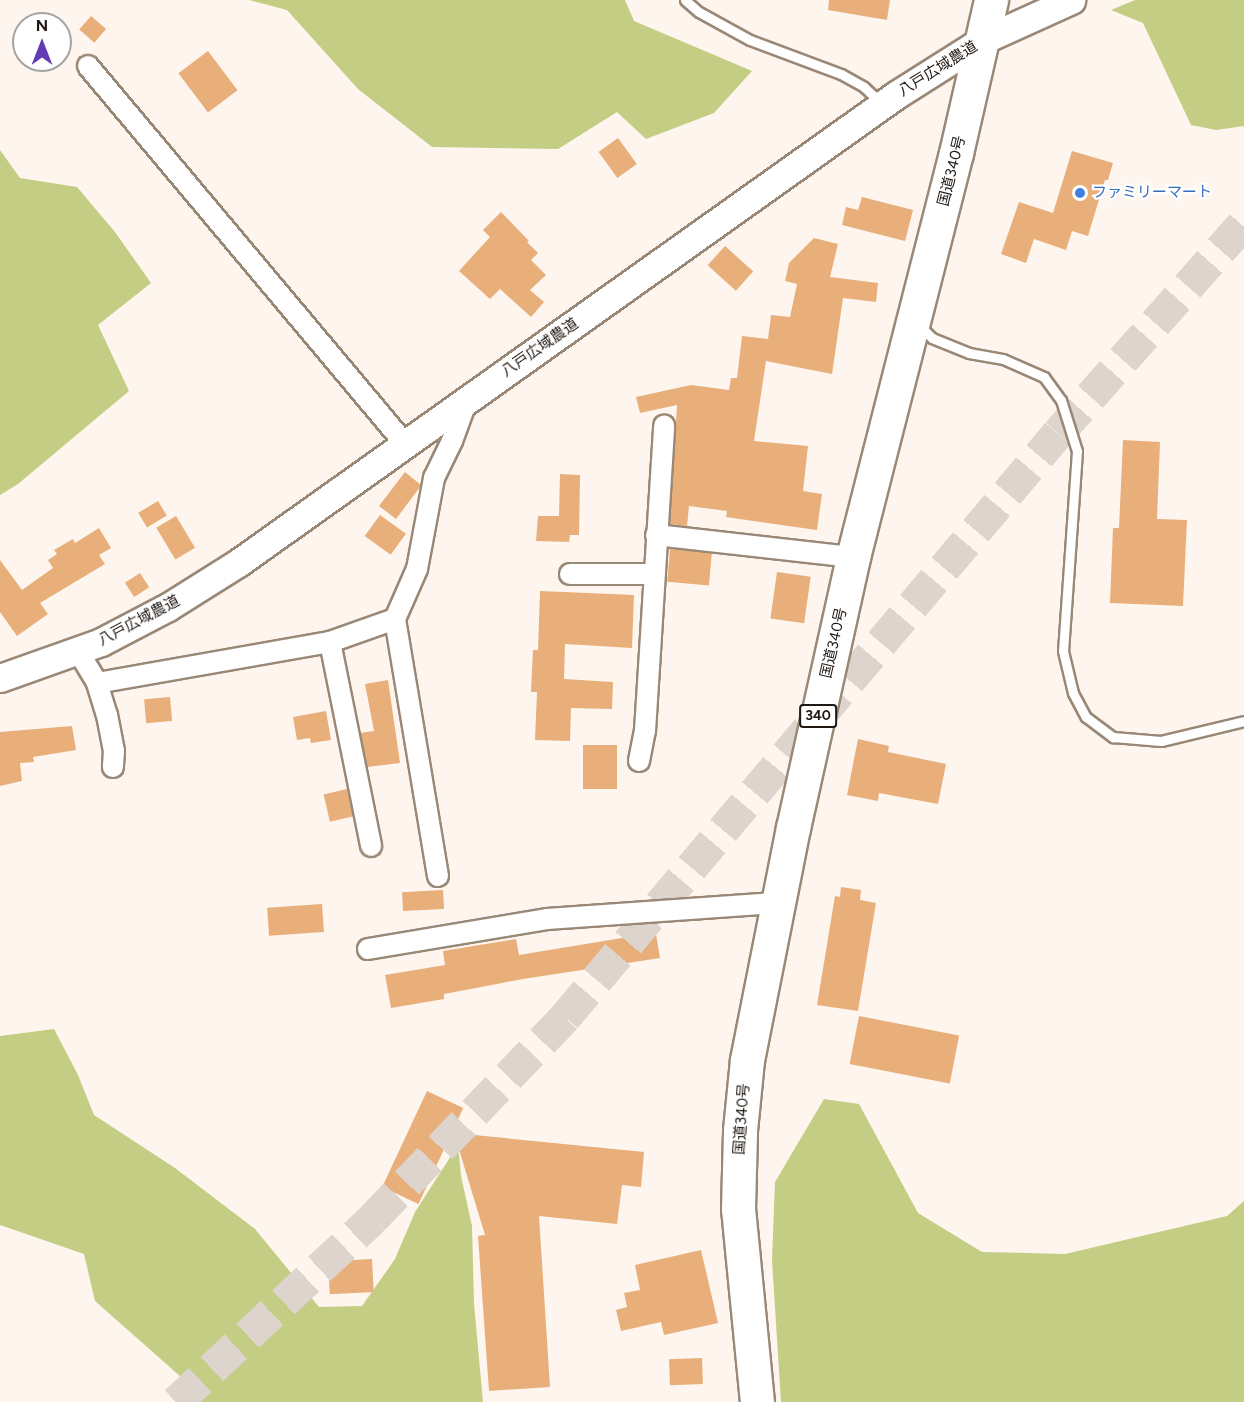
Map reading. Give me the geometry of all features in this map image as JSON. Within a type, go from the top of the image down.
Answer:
[{"type":"highway","name":"国道340号","points":[[757,1402],[738,1221],[740,1130],[747,1060],[778,903],[853,557],[914,321],[992,0]]},
{"type":"street","name":"八戸広域農道","points":[[0,678],[78,651],[168,607],[228,569],[882,105],[982,40],[1071,0]]},
{"type":"street","points":[[88,66],[405,444]]},
{"type":"street","points":[[438,876],[395,619],[417,569],[434,478],[452,441],[467,399]]},
{"type":"street","points":[[639,761],[645,731],[663,426]]},
{"type":"street","points":[[656,535],[853,557]]},
{"type":"street","points":[[570,574],[653,574]]},
{"type":"street","points":[[97,683],[330,642],[395,619]]},
{"type":"street","points":[[330,642],[371,846]]},
{"type":"street","points":[[78,651],[97,683],[107,715],[114,751],[113,767]]},
{"type":"street","points":[[368,949],[547,919],[778,903]]},
{"type":"lane","points":[[685,0],[699,12],[750,40],[841,74],[864,87],[882,105]]},
{"type":"lane","points":[[914,321],[932,338],[941,342],[969,353],[1003,359],[1044,377],[1061,400],[1077,451],[1063,651],[1073,693],[1086,717],[1113,736],[1161,741],[1244,721]]},
{"type":"green space","points":[[249,0],[625,0],[634,21],[752,71],[714,113],[646,139],[617,112],[558,149],[432,147],[358,89],[287,10]]},
{"type":"green space","points":[[1135,0],[1244,0],[1244,126],[1216,130],[1191,125],[1143,23],[1111,10]]},
{"type":"green space","points":[[0,150],[20,178],[77,187],[115,232],[151,283],[98,325],[129,391],[18,484],[0,495]]},
{"type":"green space","points":[[54,1029],[78,1075],[94,1115],[175,1168],[255,1229],[319,1307],[362,1306],[395,1259],[415,1212],[458,1145],[461,1176],[472,1226],[474,1304],[483,1402],[190,1402],[198,1392],[95,1301],[84,1254],[0,1225],[0,1036]]},
{"type":"green space","points":[[824,1099],[859,1104],[918,1213],[982,1252],[1065,1254],[1227,1216],[1244,1201],[1244,1402],[781,1402],[772,1260],[775,1182]]},
{"type":"building","points":[[829,0],[890,0],[887,20],[828,10]]},
{"type":"building","points":[[91,16],[106,29],[94,43],[79,30]]},
{"type":"building","points":[[208,51],[237,90],[208,112],[178,73]]},
{"type":"building","points":[[618,138],[637,164],[617,178],[599,152]]},
{"type":"building","points":[[1072,151],[1113,163],[1108,180],[1105,180],[1088,236],[1072,231],[1066,250],[1034,239],[1026,263],[1001,254],[1019,202],[1053,213]]},
{"type":"building","points":[[862,197],[913,210],[905,241],[842,225],[846,207],[858,210]]},
{"type":"building","points":[[501,212],[538,253],[531,260],[546,275],[530,290],[544,302],[531,317],[500,289],[490,299],[459,271],[490,237],[483,230]]},
{"type":"building","points":[[814,238],[838,244],[830,277],[878,283],[876,302],[843,298],[832,374],[766,361],[754,441],[808,446],[803,491],[822,494],[817,530],[726,517],[727,511],[689,506],[687,526],[670,524],[677,405],[640,413],[636,397],[691,385],[729,390],[731,378],[737,378],[742,336],[768,339],[771,315],[790,317],[797,284],[785,281],[789,263]]},
{"type":"building","points":[[725,246],[753,271],[736,291],[708,265]]},
{"type":"building","points":[[1123,440],[1160,442],[1157,519],[1187,520],[1183,606],[1110,603],[1113,528],[1119,528]]},
{"type":"building","points":[[405,472],[421,485],[396,519],[379,506]]},
{"type":"building","points":[[560,474],[580,475],[579,535],[570,535],[569,542],[536,541],[538,516],[559,516]]},
{"type":"building","points":[[158,501],[167,516],[147,527],[138,513]]},
{"type":"building","points":[[380,515],[406,534],[391,555],[365,536]]},
{"type":"building","points":[[176,516],[195,548],[175,560],[156,528]]},
{"type":"building","points":[[99,528],[111,548],[99,555],[105,564],[40,603],[48,614],[17,636],[0,612],[0,560],[22,590],[53,568],[48,560],[57,554],[54,550],[73,539],[75,543]]},
{"type":"building","points":[[670,549],[712,553],[709,586],[667,582]]},
{"type":"building","points":[[777,572],[811,577],[804,623],[770,619]]},
{"type":"building","points":[[140,573],[149,587],[134,597],[125,583]]},
{"type":"building","points":[[540,591],[634,595],[632,648],[565,644],[564,679],[613,682],[612,709],[571,708],[570,741],[535,740],[537,692],[531,692],[533,650],[538,650]]},
{"type":"building","points":[[388,680],[400,763],[367,767],[360,733],[374,731],[365,684]]},
{"type":"building","points":[[170,697],[172,721],[146,723],[144,699]]},
{"type":"building","points":[[326,711],[331,740],[311,743],[310,738],[297,740],[293,717]]},
{"type":"building","points":[[72,726],[76,750],[33,757],[34,762],[20,763],[22,781],[0,786],[0,732]]},
{"type":"building","points":[[858,739],[889,746],[888,752],[946,764],[938,804],[879,793],[878,801],[847,795]]},
{"type":"building","points":[[583,745],[617,745],[617,789],[583,789]]},
{"type":"building","points":[[347,789],[353,816],[330,822],[324,794]]},
{"type":"building","points":[[841,887],[861,890],[860,900],[876,903],[858,1011],[817,1005],[835,896],[840,897]]},
{"type":"building","points":[[443,890],[444,909],[403,911],[402,892]]},
{"type":"building","points":[[322,904],[324,932],[269,936],[267,908]]},
{"type":"building","points":[[655,928],[660,958],[523,979],[444,994],[444,999],[391,1008],[385,975],[445,965],[443,951],[516,939],[519,955],[622,938],[621,934]]},
{"type":"building","points":[[859,1016],[959,1035],[950,1084],[850,1064]]},
{"type":"building","points":[[427,1091],[463,1108],[418,1204],[382,1187]]},
{"type":"building","points":[[454,1133],[644,1152],[641,1187],[622,1185],[617,1224],[539,1216],[550,1387],[489,1391],[478,1236],[485,1235]]},
{"type":"building","points":[[701,1250],[718,1323],[664,1335],[661,1322],[621,1331],[616,1310],[627,1307],[624,1293],[640,1290],[635,1265]]},
{"type":"building","points":[[372,1259],[374,1292],[330,1294],[328,1261]]},
{"type":"building","points":[[702,1358],[703,1384],[670,1385],[669,1359]]},
{"type":"tunnel","points":[[176,1402],[373,1218],[565,1017],[1058,433],[1244,223]]},
{"type":"place","name":"ファミリーマート","points":[[1080,193]]}]
